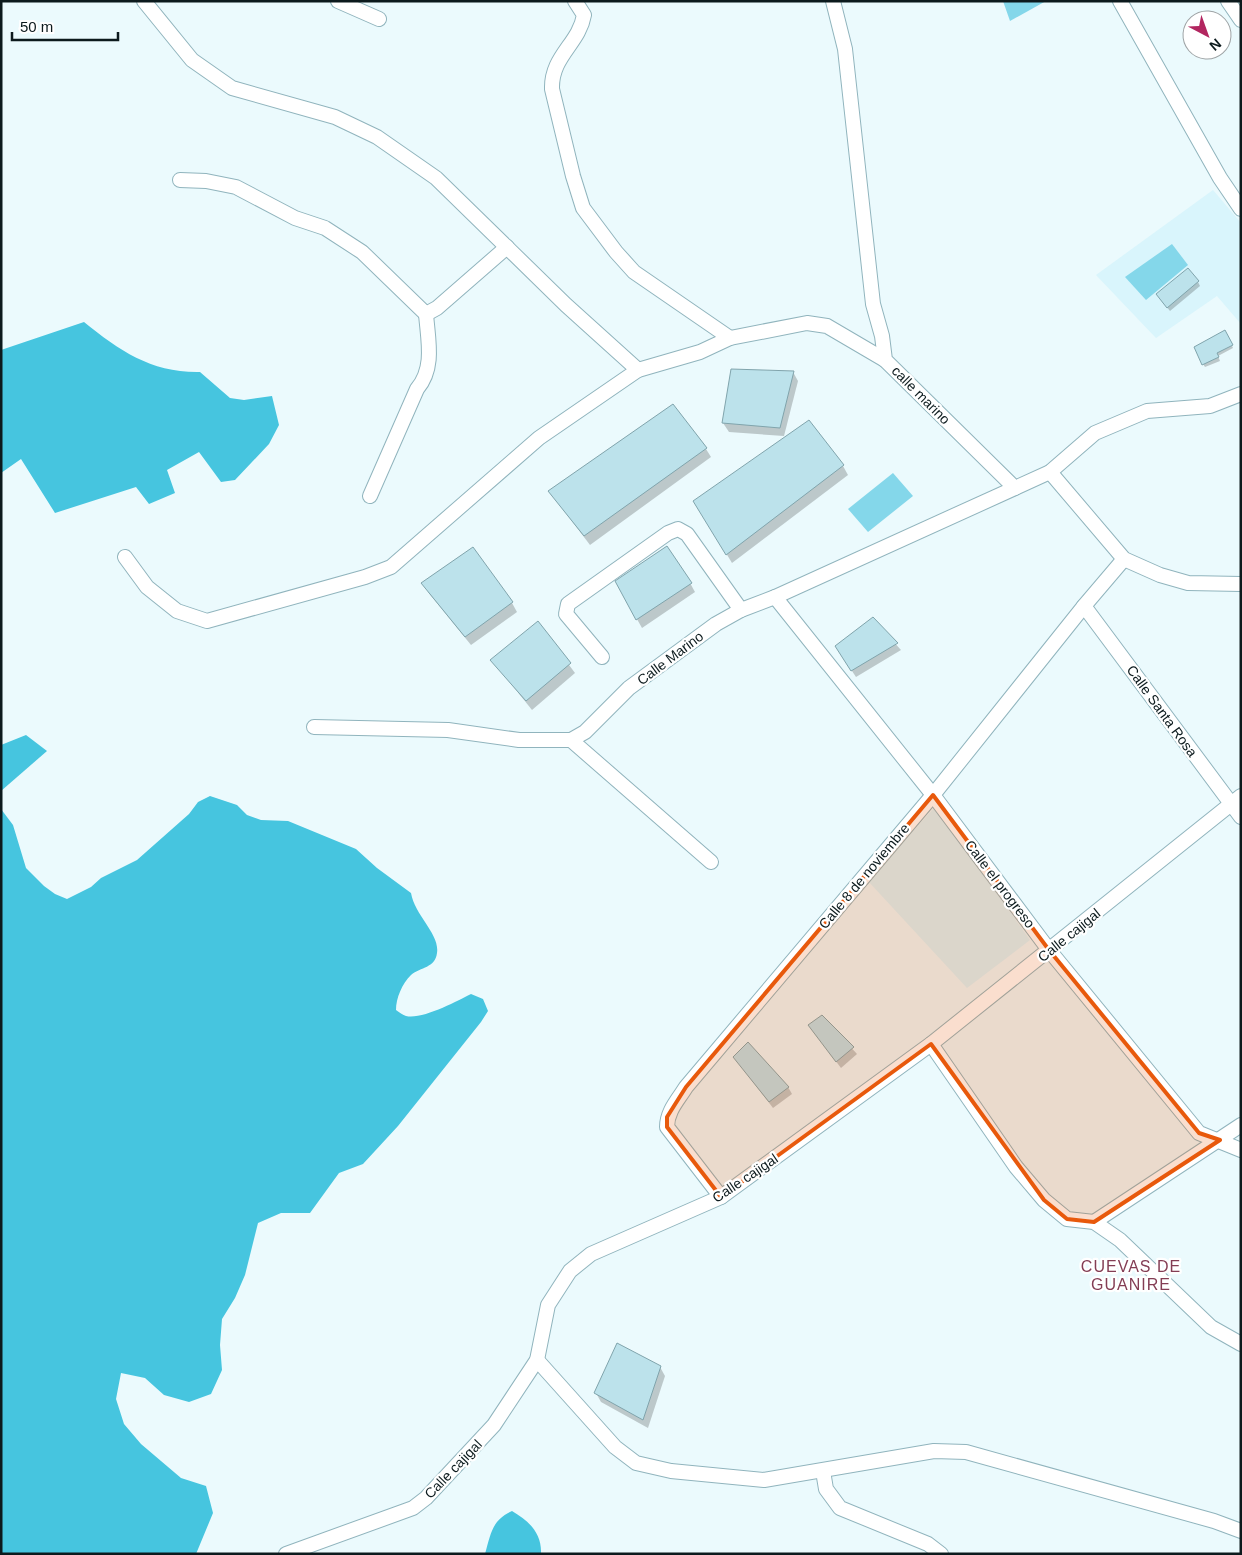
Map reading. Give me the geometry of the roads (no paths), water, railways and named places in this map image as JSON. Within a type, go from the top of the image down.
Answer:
[{"type":"street","points":[[144,1],[192,60],[218,80],[232,88],[335,117],[378,137],[436,178],[638,370]]},
{"type":"street","points":[[338,1],[379,19]]},
{"type":"street","points":[[575,1],[584,15],[582,28],[559,59],[552,75],[555,98],[583,208],[616,252],[634,272],[730,338]]},
{"type":"street","name":"calle marino","points":[[833,1],[845,49],[873,304],[882,336],[885,360],[1015,488]]},
{"type":"street","points":[[1120,1],[1215,171],[1241,209]]},
{"type":"street","points":[[1228,1],[1241,20]]},
{"type":"street","points":[[180,180],[206,181],[236,187],[295,218],[325,228],[362,252],[426,314],[430,363],[426,379],[417,389],[370,496]]},
{"type":"street","points":[[426,314],[437,308],[507,247]]},
{"type":"street","points":[[125,557],[148,587],[177,611],[207,621],[365,577],[391,567],[539,438],[638,370],[700,352],[730,338],[807,322],[818,322],[885,360]]},
{"type":"street","points":[[1015,488],[1050,472],[1095,433],[1147,411],[1210,406],[1241,394]]},
{"type":"street","points":[[1050,472],[1124,560],[1160,576],[1188,583],[1241,584]]},
{"type":"street","name":"Calle Marino","points":[[571,740],[585,732],[629,688],[716,624],[741,610],[775,597],[1015,488]]},
{"type":"street","points":[[602,657],[571,622],[566,614],[568,604],[668,533],[678,529],[687,534],[741,610]]},
{"type":"street","name":"Calle 8 de noviembre","points":[[721,1197],[668,1127],[667,1118],[672,1108],[686,1087],[933,795],[1084,606],[1124,560]]},
{"type":"street","name":"Calle el progreso","points":[[775,597],[933,795],[1049,950],[1200,1133],[1241,1150]]},
{"type":"street","name":"Calle Santa Rosa","points":[[1084,606],[1236,800],[1241,816]]},
{"type":"street","points":[[314,727],[448,730],[519,740],[571,740],[711,862]]},
{"type":"street","name":"Calle cajigal","points":[[286,1554],[413,1508],[426,1498],[494,1425],[537,1360],[548,1304],[570,1271],[591,1254],[721,1197],[931,1044],[1236,800]]},
{"type":"street","points":[[931,1044],[1016,1167],[1044,1200],[1067,1219],[1094,1222],[1120,1240],[1211,1327],[1241,1344]]},
{"type":"street","points":[[1094,1222],[1241,1125]]},
{"type":"street","points":[[537,1360],[615,1448],[636,1463],[671,1471],[764,1480],[934,1451],[966,1452],[1214,1521],[1241,1531]]},
{"type":"street","points":[[823,1471],[826,1489],[840,1508],[928,1544],[941,1554]]},
{"type":"district","name":"CUEVAS DE GUANIRE","points":[[1131,1275]]}]
